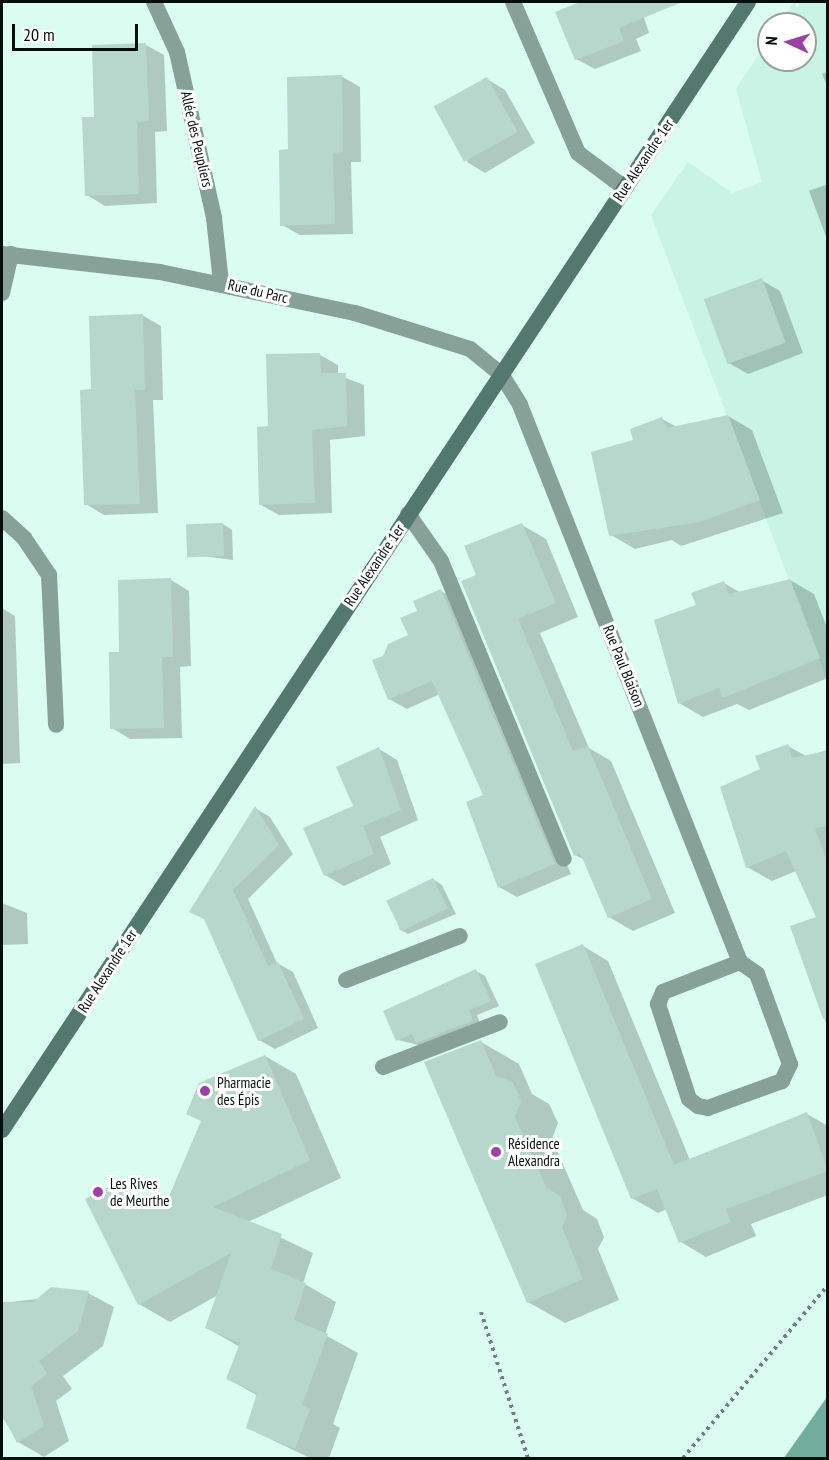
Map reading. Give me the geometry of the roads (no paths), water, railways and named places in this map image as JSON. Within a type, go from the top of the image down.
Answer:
[{"type":"main road","name":"Rue Alexandre 1er","points":[[2,1130],[748,2]]},
{"type":"street","name":"Allée des Peupliers","points":[[154,2],[177,52],[214,218],[221,282]]},
{"type":"street","points":[[513,2],[578,153],[625,188]]},
{"type":"street","name":"Rue du Parc","points":[[6,254],[221,282],[431,335],[470,350],[501,374]]},
{"type":"street","points":[[2,293],[6,254]]},
{"type":"street","name":"Rue Paul Blaison","points":[[501,374],[520,405],[740,962],[757,974],[790,1064],[782,1081],[708,1108],[698,1106],[689,1100],[658,1004],[663,992],[740,962]]},
{"type":"street","points":[[408,514],[441,561],[564,859]]},
{"type":"street","points":[[2,518],[24,538],[50,575],[56,725]]},
{"type":"street","points":[[346,980],[460,936]]},
{"type":"street","points":[[383,1067],[500,1022]]},
{"type":"place","name":"Pharmacie des Épis","points":[[205,1091]]},
{"type":"place","name":"Résidence Alexandra","points":[[496,1152]]},
{"type":"place","name":"Les Rives de Meurthe","points":[[98,1192]]}]
